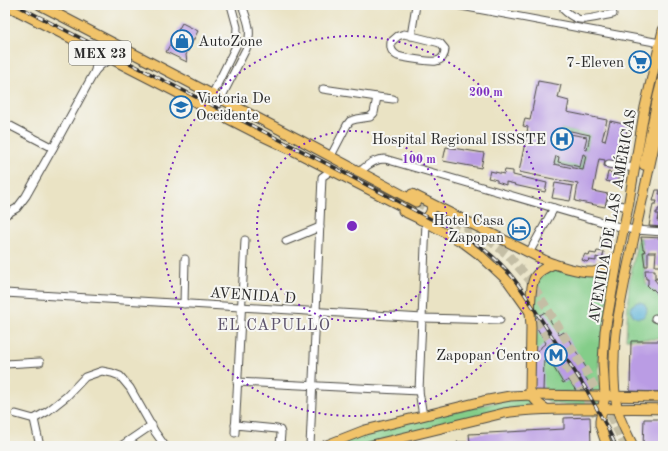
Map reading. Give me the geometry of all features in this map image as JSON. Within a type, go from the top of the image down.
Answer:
[{"type":"main road","name":"MEX 23","points":[[6,5],[411,211]]},
{"type":"main road","name":"MEX 23","points":[[40,5],[416,202]]},
{"type":"main road","name":"AVENIDA DE LAS AMÉRICAS","points":[[607,446],[600,425],[600,416],[605,396],[603,362],[605,331],[614,267],[628,207],[646,107],[663,30]]},
{"type":"main road","points":[[634,217],[663,77]]},
{"type":"main road","name":"AVENIDA DE LAS AMÉRICAS","points":[[632,446],[619,415],[615,396],[613,367],[615,332],[663,102]]},
{"type":"main road","points":[[300,140],[306,140],[333,152],[431,204],[554,264],[585,272],[598,271],[614,267],[626,277]]},
{"type":"main road","points":[[276,143],[294,154],[464,243],[480,255],[508,281],[530,312]]},
{"type":"main road","points":[[423,221],[432,209],[431,204]]},
{"type":"main road","points":[[546,409],[536,402],[530,390],[530,312],[533,281],[536,275],[545,268],[554,264]]},
{"type":"main road","points":[[324,446],[365,430],[510,396],[531,394],[663,397]]},
{"type":"main road","points":[[368,446],[504,413],[546,409],[663,409]]},
{"type":"street","points":[[214,112],[216,97],[236,46],[237,27],[231,5]]},
{"type":"street","points":[[205,107],[216,97],[246,49],[250,38],[249,26],[242,5]]},
{"type":"street","points":[[411,36],[416,5]]},
{"type":"street","points":[[456,5],[660,43]]},
{"type":"street","points":[[564,5],[564,10],[566,12],[578,19],[614,14]]},
{"type":"street","points":[[404,34],[411,36],[440,43],[445,49],[445,55],[441,59],[434,61],[400,57],[393,52],[391,44],[393,39],[404,34]]},
{"type":"street","points":[[95,71],[96,51]]},
{"type":"street","points":[[5,215],[17,208],[22,202],[95,71],[101,65],[112,59]]},
{"type":"street","points":[[323,88],[392,99]]},
{"type":"street","points":[[333,152],[350,121],[370,117],[374,114],[377,97]]},
{"type":"street","points":[[5,123],[53,148]]},
{"type":"street","points":[[363,169],[373,161],[385,159],[623,228],[663,232]]},
{"type":"street","points":[[609,164],[635,168]]},
{"type":"street","points":[[310,446],[322,177],[329,172]]},
{"type":"street","points":[[610,203],[628,207]]},
{"type":"street","points":[[529,253],[554,208]]},
{"type":"street","points":[[423,221],[423,318],[419,391],[423,416]]},
{"type":"street","points":[[286,241],[320,227]]},
{"type":"street","points":[[235,433],[245,240]]},
{"type":"street","points":[[184,304],[185,260]]},
{"type":"street","name":"AVENIDA D","points":[[5,293],[423,318],[500,320]]},
{"type":"street","points":[[655,318],[663,321]]},
{"type":"street","points":[[5,364],[40,362]]},
{"type":"street","points":[[16,414],[34,419],[48,411],[67,396],[86,377],[102,371],[112,373],[120,376],[130,388],[165,446]]},
{"type":"street","points":[[237,382],[419,391]]},
{"type":"street","points":[[34,419],[40,446]]},
{"type":"street","points":[[121,446],[152,425]]},
{"type":"street","points":[[235,425],[280,430],[280,446]]},
{"type":"green space","points":[[561,129],[590,135],[587,150],[584,149],[586,137],[564,133],[561,149],[557,148]]},
{"type":"green space","points":[[583,154],[586,155],[583,170],[554,164],[556,156],[559,157],[558,162],[580,166]]},
{"type":"green space","points":[[638,237],[641,238],[646,283],[663,299],[663,339],[626,339],[629,284]]},
{"type":"green space","points":[[550,270],[612,270],[601,350],[599,353],[599,381],[603,387],[603,392],[533,392],[533,329],[536,286],[539,278]]},
{"type":"green space","points":[[527,395],[535,405],[381,440],[361,446],[327,446],[363,433]]},
{"type":"green space","points":[[544,398],[600,399],[600,405],[563,405],[551,403]]},
{"type":"water","points":[[636,302],[642,302],[647,307],[645,316],[642,318],[636,318],[631,313],[631,307]]},
{"type":"building","name":"AutoZone","points":[[182,23],[198,31],[186,55],[187,62],[166,52]]},
{"type":"building","points":[[538,81],[561,85],[558,98],[569,101],[567,112],[607,120],[602,140],[605,141],[610,121],[628,125],[619,169],[604,166],[605,160],[599,159],[593,191],[608,194],[605,207],[575,201],[578,184],[519,172],[528,127],[523,126],[525,119],[530,120]],"holes":[[[561,129],[590,135],[587,150],[584,149],[587,137],[564,133],[561,149],[557,148]],[[583,154],[586,155],[583,170],[554,164],[556,156],[559,157],[558,162],[580,167]]]},
{"type":"building","points":[[446,147],[484,153],[481,168],[443,161]]},
{"type":"building","points":[[505,170],[513,171],[513,175],[547,183],[545,192],[506,182],[506,185],[497,182],[497,180],[488,178],[490,171],[504,174]]},
{"type":"building","points":[[608,172],[620,174],[618,184],[606,181]]},
{"type":"building","points":[[555,183],[573,186],[570,201],[552,198]]},
{"type":"building","points":[[656,190],[660,190],[659,194],[661,194],[660,209],[656,212],[656,214],[658,214],[657,221],[658,219],[663,219],[663,227],[649,226],[653,204],[656,204],[657,201],[653,201]]},
{"type":"building","points":[[601,235],[607,236],[606,243],[600,242]]},
{"type":"building","points":[[641,237],[663,238],[663,247],[660,247],[660,251],[663,251],[663,261],[660,261],[661,266],[655,266],[656,252],[648,252],[648,266],[645,266],[643,252],[645,252]]},
{"type":"building","points":[[597,251],[604,252],[602,259],[596,257],[596,261],[589,260],[587,262],[582,260],[585,254],[589,256],[590,253],[596,254]]},
{"type":"building","points":[[645,270],[655,270],[655,278],[657,279],[654,279],[663,290],[663,300],[647,285],[648,279],[646,279]]},
{"type":"building","name":"Zapopan Centro","points":[[545,312],[559,335],[564,332],[587,369],[582,372],[593,389],[580,397],[569,380],[563,383],[548,358],[544,360],[543,391],[532,390],[533,353],[546,343],[532,320]]},
{"type":"building","points":[[631,341],[663,341],[663,392],[630,391]]},
{"type":"building","points":[[590,417],[591,445],[594,444],[594,446],[457,446],[457,442],[470,442],[469,434],[564,429],[564,418]]},
{"type":"building","points":[[644,419],[663,419],[663,446],[643,446]]},
{"type":"tunnel","points":[[416,202],[485,237],[508,255],[529,279],[586,372],[625,446]]},
{"type":"tunnel","points":[[529,308],[596,414]]},
{"type":"tunnel","points":[[603,424],[613,446]]},
{"type":"railway","points":[[16,5],[329,165],[474,242],[498,261],[512,276],[524,293],[586,389],[616,446]]},
{"type":"place","name":"AutoZone","points":[[182,41]]},
{"type":"place","name":"7-Eleven","points":[[640,62]]},
{"type":"place","name":"Victoria De Occidente","points":[[181,107]]},
{"type":"place","name":"Hospital Regional ISSSTE","points":[[562,139]]},
{"type":"place","name":"Hotel Casa Zapopan","points":[[519,229]]},
{"type":"place","name":"Zapopan Centro","points":[[556,355]]},
{"type":"district","name":"EL CAPULLO","points":[[274,324]]}]
